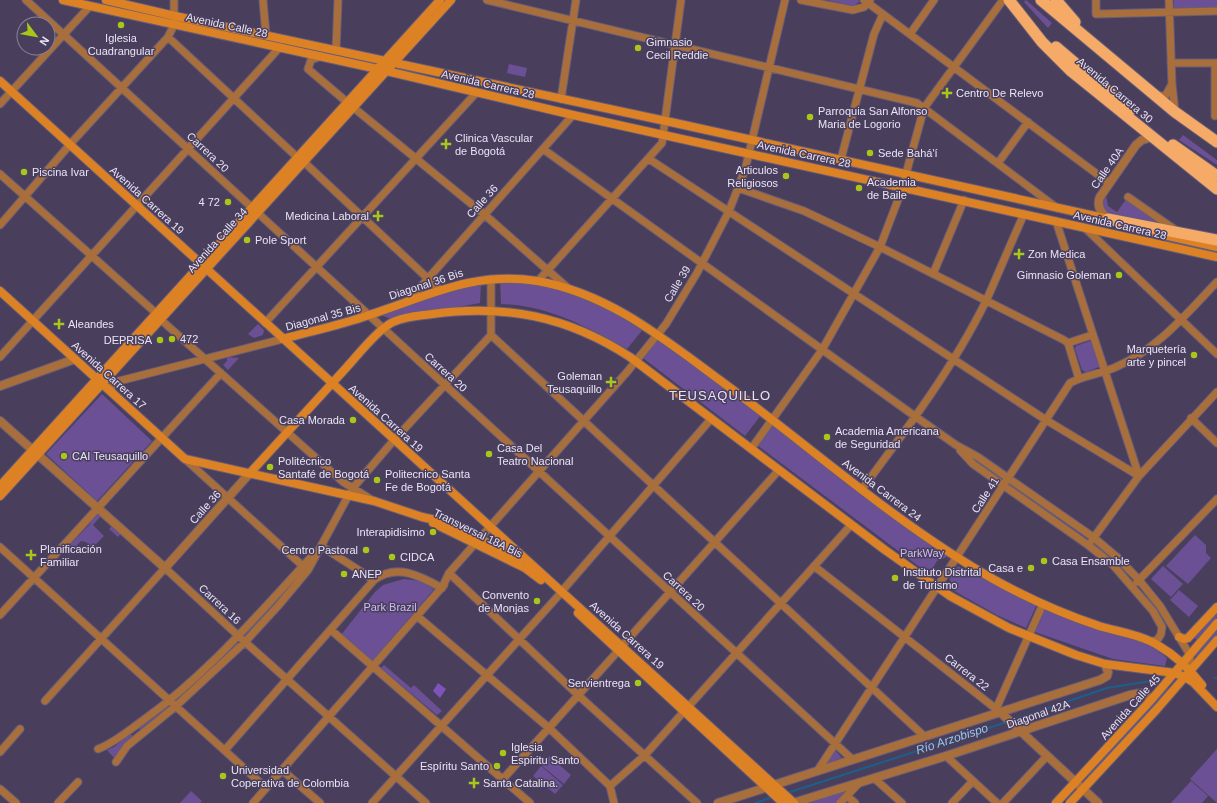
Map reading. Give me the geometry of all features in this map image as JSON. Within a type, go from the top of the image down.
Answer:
[{"type":"highway","name":"Avenida Carrera 30","points":[[1009,0],[1034,33],[1053,54],[1096,93],[1152,137],[1215,183]]},
{"type":"highway","name":"Avenida Carrera 30","points":[[1009,0],[1064,54],[1215,183]]},
{"type":"highway","name":"Avenida Carrera 30","points":[[1041,0],[1151,92],[1217,142]]},
{"type":"highway","points":[[1056,0],[1088,40]]},
{"type":"highway","name":"Avenida Carrera 30","points":[[1176,112],[1195,133],[1217,151]]},
{"type":"highway","points":[[1108,219],[1217,240]]},
{"type":"main road","name":"Avenida Calle 28","points":[[63,0],[72,1],[89,7],[382,70]]},
{"type":"main road","name":"Avenida Calle 28","points":[[106,0],[394,63]]},
{"type":"main road","name":"Avenida Calle 34","points":[[382,70],[394,63],[451,0]]},
{"type":"main road","name":"Avenida Calle 34","points":[[0,496],[35,453],[382,70],[386,61],[435,2]]},
{"type":"main road","name":"Avenida Carrera 28","points":[[394,63],[841,159],[1108,219],[1157,234],[1217,247]]},
{"type":"main road","name":"Avenida Carrera 28","points":[[382,70],[573,115],[1217,257]]},
{"type":"main road","name":"Avenida Carrera 19","points":[[0,81],[490,527],[528,566],[560,593],[773,788],[793,802]]},
{"type":"main road","name":"Avenida Carrera 24","points":[[491,279],[509,278],[538,282],[570,289],[606,304],[640,323],[657,334],[772,420],[904,522],[957,558],[1008,587],[1043,604],[1095,624],[1152,642],[1161,647],[1182,664],[1193,682],[1217,706]]},
{"type":"main road","name":"Diagonal 36 Bis","points":[[369,316],[440,289],[472,281],[491,279]]},
{"type":"main road","name":"Avenida Carrera 17","points":[[0,291],[185,459]]},
{"type":"main road","name":"Avenida Carrera 24","points":[[491,310],[540,317],[569,326],[612,346],[636,361],[851,525],[938,588],[994,621],[1069,652],[1105,664],[1187,674]]},
{"type":"main road","points":[[383,329],[391,323],[424,315],[491,310]]},
{"type":"main road","name":"Diagonal 35 Bis","points":[[283,339],[369,316]]},
{"type":"main road","name":"Avenida Calle 34","points":[[100,381],[110,374],[158,317]]},
{"type":"main road","name":"Calle 36","points":[[250,473],[383,329]]},
{"type":"main road","name":"Avenida Calle 34","points":[[0,486],[35,453]]},
{"type":"main road","name":"Transversal 18A Bis","points":[[185,459],[350,492],[422,517],[480,542],[528,566]]},
{"type":"main road","points":[[1179,637],[1184,639],[1188,638],[1217,607]]},
{"type":"main road","name":"Avenida Calle 45","points":[[1056,803],[1152,699],[1216,625]]},
{"type":"main road","name":"Avenida Calle 45","points":[[1070,803],[1217,640]]},
{"type":"main road","name":"Avenida Carrera 19","points":[[773,788],[783,803]]},
{"type":"street","name":"Carrera 20","points":[[26,0],[852,759]]},
{"type":"street","points":[[0,225],[168,37],[174,25],[174,0]]},
{"type":"street","points":[[263,0],[266,35]]},
{"type":"street","points":[[336,51],[338,0]]},
{"type":"street","points":[[487,0],[769,69],[917,103],[1057,208]]},
{"type":"street","points":[[561,99],[576,0]]},
{"type":"street","points":[[538,282],[660,146],[664,134],[664,121],[682,0]]},
{"type":"street","name":"Calle 39","points":[[253,803],[418,616],[442,588],[451,574],[480,542],[490,527],[636,361],[686,293],[729,211],[738,188],[749,154],[786,0]]},
{"type":"street","points":[[801,0],[853,10],[860,9],[868,1],[883,14],[1109,183]]},
{"type":"street","points":[[910,34],[934,0]]},
{"type":"street","points":[[751,449],[822,350],[856,293],[880,247],[902,187],[924,108],[1003,0]]},
{"type":"street","points":[[1096,0],[1096,14],[1217,11]]},
{"type":"street","points":[[1169,0],[1172,84],[1176,112]]},
{"type":"street","points":[[0,104],[89,7]]},
{"type":"street","points":[[841,159],[874,34],[883,14]]},
{"type":"street","points":[[168,37],[440,289]]},
{"type":"street","points":[[0,357],[280,47]]},
{"type":"street","points":[[321,56],[311,60],[308,69],[485,215],[570,289]]},
{"type":"street","points":[[1171,63],[1216,63],[1215,116]]},
{"type":"street","points":[[1151,92],[1164,96],[1168,93],[1172,84]]},
{"type":"street","points":[[265,323],[476,93]]},
{"type":"street","name":"Calle 36","points":[[408,301],[573,115]]},
{"type":"street","points":[[998,163],[1028,122]]},
{"type":"street","name":"Calle 40A","points":[[1108,219],[1102,213],[1098,202],[1109,183],[1139,142],[1152,137]]},
{"type":"street","points":[[542,149],[916,417],[956,445],[978,457],[1094,537],[1118,558],[1139,580],[1160,606],[1190,655],[1187,674]]},
{"type":"street","points":[[649,159],[856,293],[1046,420],[1139,476]]},
{"type":"street","points":[[0,174],[205,360],[287,432],[350,492]]},
{"type":"street","points":[[738,188],[804,211],[880,247],[985,302],[1068,343],[1092,335]]},
{"type":"street","points":[[1128,197],[1177,232]]},
{"type":"street","points":[[933,274],[964,200]]},
{"type":"street","points":[[862,489],[916,417],[953,359],[985,302],[1024,214]]},
{"type":"street","points":[[1056,221],[1139,476]]},
{"type":"street","points":[[1086,228],[1217,354]]},
{"type":"street","points":[[98,749],[173,704],[211,675],[245,642],[321,546],[350,492],[394,440],[491,335],[491,279]]},
{"type":"street","name":"Calle 41","points":[[818,770],[938,588],[1070,383],[1116,368],[1149,348],[1181,320],[1217,282]]},
{"type":"street","points":[[491,335],[781,604],[873,687],[924,736]]},
{"type":"street","points":[[110,374],[112,379],[119,380],[205,360],[283,339]]},
{"type":"street","points":[[1068,343],[1079,379]]},
{"type":"street","points":[[0,386],[75,359]]},
{"type":"street","points":[[0,616],[221,373]]},
{"type":"street","points":[[111,392],[112,386],[119,380]]},
{"type":"street","points":[[1088,545],[1139,476],[1191,418],[1217,392]]},
{"type":"street","points":[[1191,418],[1217,443]]},
{"type":"street","points":[[372,803],[560,593],[711,419]]},
{"type":"street","name":"Carrera 16","points":[[0,421],[98,507],[239,637],[426,803]]},
{"type":"street","points":[[956,445],[973,464],[1088,545],[1112,565],[1153,611],[1162,627],[1160,637],[1152,642]]},
{"type":"street","points":[[185,459],[305,568]]},
{"type":"street","points":[[503,779],[779,470]]},
{"type":"street","name":"Calle 36","points":[[45,701],[250,473]]},
{"type":"street","points":[[1133,587],[1217,499]]},
{"type":"street","points":[[610,786],[645,755],[851,525]]},
{"type":"street","points":[[321,546],[374,580]]},
{"type":"street","points":[[0,547],[266,788]]},
{"type":"street","name":"Carrera 22","points":[[814,566],[998,710],[1098,803]]},
{"type":"street","points":[[225,750],[374,580],[384,574],[407,572],[442,588]]},
{"type":"street","points":[[451,574],[578,695],[698,803]]},
{"type":"street","points":[[116,762],[122,751],[173,704],[205,668],[275,604]]},
{"type":"street","points":[[998,710],[1028,636],[1043,604]]},
{"type":"street","points":[[418,616],[549,728],[610,786],[614,803]]},
{"type":"street","points":[[331,630],[530,803]]},
{"type":"street","name":"Diagonal 42A","points":[[718,803],[773,788],[818,770],[924,736],[998,710],[1100,680],[1107,676],[1108,672],[1105,664]]},
{"type":"street","points":[[205,668],[211,675]]},
{"type":"street","name":"Diagonal 42A","points":[[793,802],[946,756],[1137,693],[1142,693],[1152,699]]},
{"type":"street","points":[[132,728],[138,737]]},
{"type":"street","points":[[0,752],[20,729]]},
{"type":"street","points":[[946,756],[997,803]]},
{"type":"street","points":[[1003,803],[1047,756]]},
{"type":"street","points":[[282,770],[320,803]]},
{"type":"street","points":[[875,778],[902,803]]},
{"type":"street","points":[[952,803],[972,781]]},
{"type":"street","points":[[58,803],[78,782]]},
{"type":"street","points":[[840,803],[859,783]]},
{"type":"street","points":[[0,788],[16,803]]},
{"type":"street","points":[[847,796],[855,803]]},
{"type":"green space","points":[[827,0],[858,0],[860,1],[854,6]]},
{"type":"green space","points":[[1026,0],[1052,23],[1048,28],[1024,2]]},
{"type":"green space","points":[[1174,0],[1217,0],[1217,9],[1174,10]]},
{"type":"green space","points":[[509,64],[527,68],[525,77],[507,73]]},
{"type":"green space","points":[[1183,135],[1217,160],[1217,165],[1179,140]]},
{"type":"green space","points":[[1104,194],[1106,196],[1108,206],[1117,212],[1127,198],[1160,225],[1107,212],[1102,207]]},
{"type":"green space","points":[[500,280],[537,284],[581,295],[644,328],[627,349],[582,325],[551,313],[535,308],[501,304]]},
{"type":"green space","points":[[481,283],[480,303],[391,319],[381,315],[442,290]]},
{"type":"green space","points":[[258,324],[264,330],[263,335],[254,338],[248,334]]},
{"type":"green space","points":[[659,339],[761,415],[745,436],[643,358]]},
{"type":"green space","points":[[1090,341],[1100,364],[1099,367],[1086,372],[1082,370],[1075,349],[1076,346]]},
{"type":"green space","points":[[227,357],[239,358],[228,370],[223,365],[227,361]]},
{"type":"green space","points":[[102,394],[152,441],[97,501],[46,454]]},
{"type":"green space","name":"ParkWay","points":[[772,424],[949,556],[937,561],[929,574],[757,445]]},
{"type":"green space","points":[[100,511],[123,531],[118,537],[109,529],[112,526],[101,516],[93,525],[104,536],[92,548],[86,542],[81,541],[70,553],[70,556],[65,550],[90,524],[89,523]]},
{"type":"green space","points":[[1195,535],[1206,545],[1206,553],[1211,558],[1188,584],[1166,566]]},
{"type":"green space","name":"ParkWay","points":[[958,566],[964,570],[966,567],[1037,604],[1026,628],[997,615],[951,589],[951,581],[949,580]]},
{"type":"green space","points":[[1163,566],[1183,584],[1171,597],[1151,579]]},
{"type":"green space","name":"Park Brazil","points":[[404,579],[420,581],[434,589],[372,661],[341,635],[375,592],[383,585]]},
{"type":"green space","points":[[1179,590],[1198,606],[1189,617],[1170,600]]},
{"type":"green space","points":[[1046,608],[1150,645],[1167,658],[1165,666],[1113,659],[1035,632]]},
{"type":"green space","points":[[1217,610],[1217,617],[1196,640],[1194,635]]},
{"type":"green space","points":[[1217,629],[1217,635],[1196,658],[1194,653]]},
{"type":"green space","points":[[384,665],[411,688],[414,685],[442,711],[437,715],[381,668]]},
{"type":"green space","points":[[1168,688],[1170,690],[1090,778],[1087,775]]},
{"type":"green space","points":[[166,707],[168,709],[141,731],[139,728]]},
{"type":"green space","points":[[130,734],[133,736],[132,739],[118,752],[114,758],[107,750],[114,747]]},
{"type":"green space","points":[[1217,749],[1217,803],[1190,779]]},
{"type":"green space","points":[[835,750],[842,758],[826,764]]},
{"type":"green space","points":[[549,756],[571,775],[564,784],[542,766]]},
{"type":"green space","points":[[541,766],[563,785],[555,794],[533,776]]},
{"type":"green space","points":[[1191,781],[1208,796],[1202,803],[1171,803]]},
{"type":"green space","points":[[849,788],[836,803],[810,803]]},
{"type":"green space","points":[[191,791],[202,801],[200,803],[180,803]]},
{"type":"shaded area","points":[[438,683],[446,689],[440,698],[433,691]]},
{"type":"waterway","name":"Río Arzobispo","points":[[1013,720],[1107,688],[1151,681]]},
{"type":"waterway","name":"Río Arzobispo","points":[[787,793],[1007,722]]},
{"type":"waterway","name":"Río Arzobispo","points":[[755,803],[773,797]]},
{"type":"place","name":"Iglesia Cuadrangular","points":[[121,25]]},
{"type":"place","name":"Gimnasio Cecil Reddie","points":[[638,48]]},
{"type":"place","name":"Centro De Relevo","points":[[947,93]]},
{"type":"place","name":"Parroquia San Alfonso Maria de Logorio","points":[[810,117]]},
{"type":"place","name":"Clinica Vascular de Bogotá","points":[[446,144]]},
{"type":"place","name":"Sede Bahá'í","points":[[870,153]]},
{"type":"place","name":"Piscina Ivar","points":[[24,172]]},
{"type":"place","name":"Articulos Religiosos","points":[[786,176]]},
{"type":"place","name":"Academia de Baile","points":[[859,188]]},
{"type":"place","name":"4 72","points":[[228,202]]},
{"type":"place","name":"Medicina Laboral","points":[[378,216]]},
{"type":"place","name":"Pole Sport","points":[[247,240]]},
{"type":"place","name":"Zon Medica","points":[[1019,254]]},
{"type":"place","name":"Gimnasio Goleman","points":[[1119,275]]},
{"type":"place","name":"Aleandes","points":[[59,324]]},
{"type":"place","name":"472","points":[[172,339]]},
{"type":"place","name":"DEPRISA","points":[[160,340]]},
{"type":"place","name":"Marquetería arte y pincel","points":[[1194,355]]},
{"type":"place","name":"Goleman Teusaquillo","points":[[611,382]]},
{"type":"place","name":"Casa Morada","points":[[353,420]]},
{"type":"place","name":"Academia Americana de Seguridad","points":[[827,437]]},
{"type":"place","name":"Casa Del Teatro Nacional","points":[[489,454]]},
{"type":"place","name":"CAI Teusaquillo","points":[[64,456]]},
{"type":"place","name":"Politécnico Santafé de Bogotá","points":[[270,467]]},
{"type":"place","name":"Politecnico Santa Fe de Bogotá","points":[[377,480]]},
{"type":"place","name":"Interapidisimo","points":[[433,532]]},
{"type":"place","name":"Centro Pastoral","points":[[366,550]]},
{"type":"place","name":"Planificación Familiar","points":[[31,555]]},
{"type":"place","name":"CIDCA","points":[[392,557]]},
{"type":"place","name":"Casa Ensamble","points":[[1044,561]]},
{"type":"place","name":"Casa e","points":[[1031,568]]},
{"type":"place","name":"ANEP","points":[[344,574]]},
{"type":"place","name":"Instituto Distrital de Turismo","points":[[895,578]]},
{"type":"place","name":"Convento de Monjas","points":[[537,601]]},
{"type":"place","name":"Servientrega","points":[[638,683]]},
{"type":"place","name":"Iglesia Espiritu Santo","points":[[503,753]]},
{"type":"place","name":"Espíritu Santo","points":[[497,766]]},
{"type":"place","name":"Universidad Coperativa de Colombia","points":[[223,776]]},
{"type":"place","name":"Santa Catalina.","points":[[474,783]]},
{"type":"district","name":"TEUSAQUILLO","points":[[720,395]]}]
